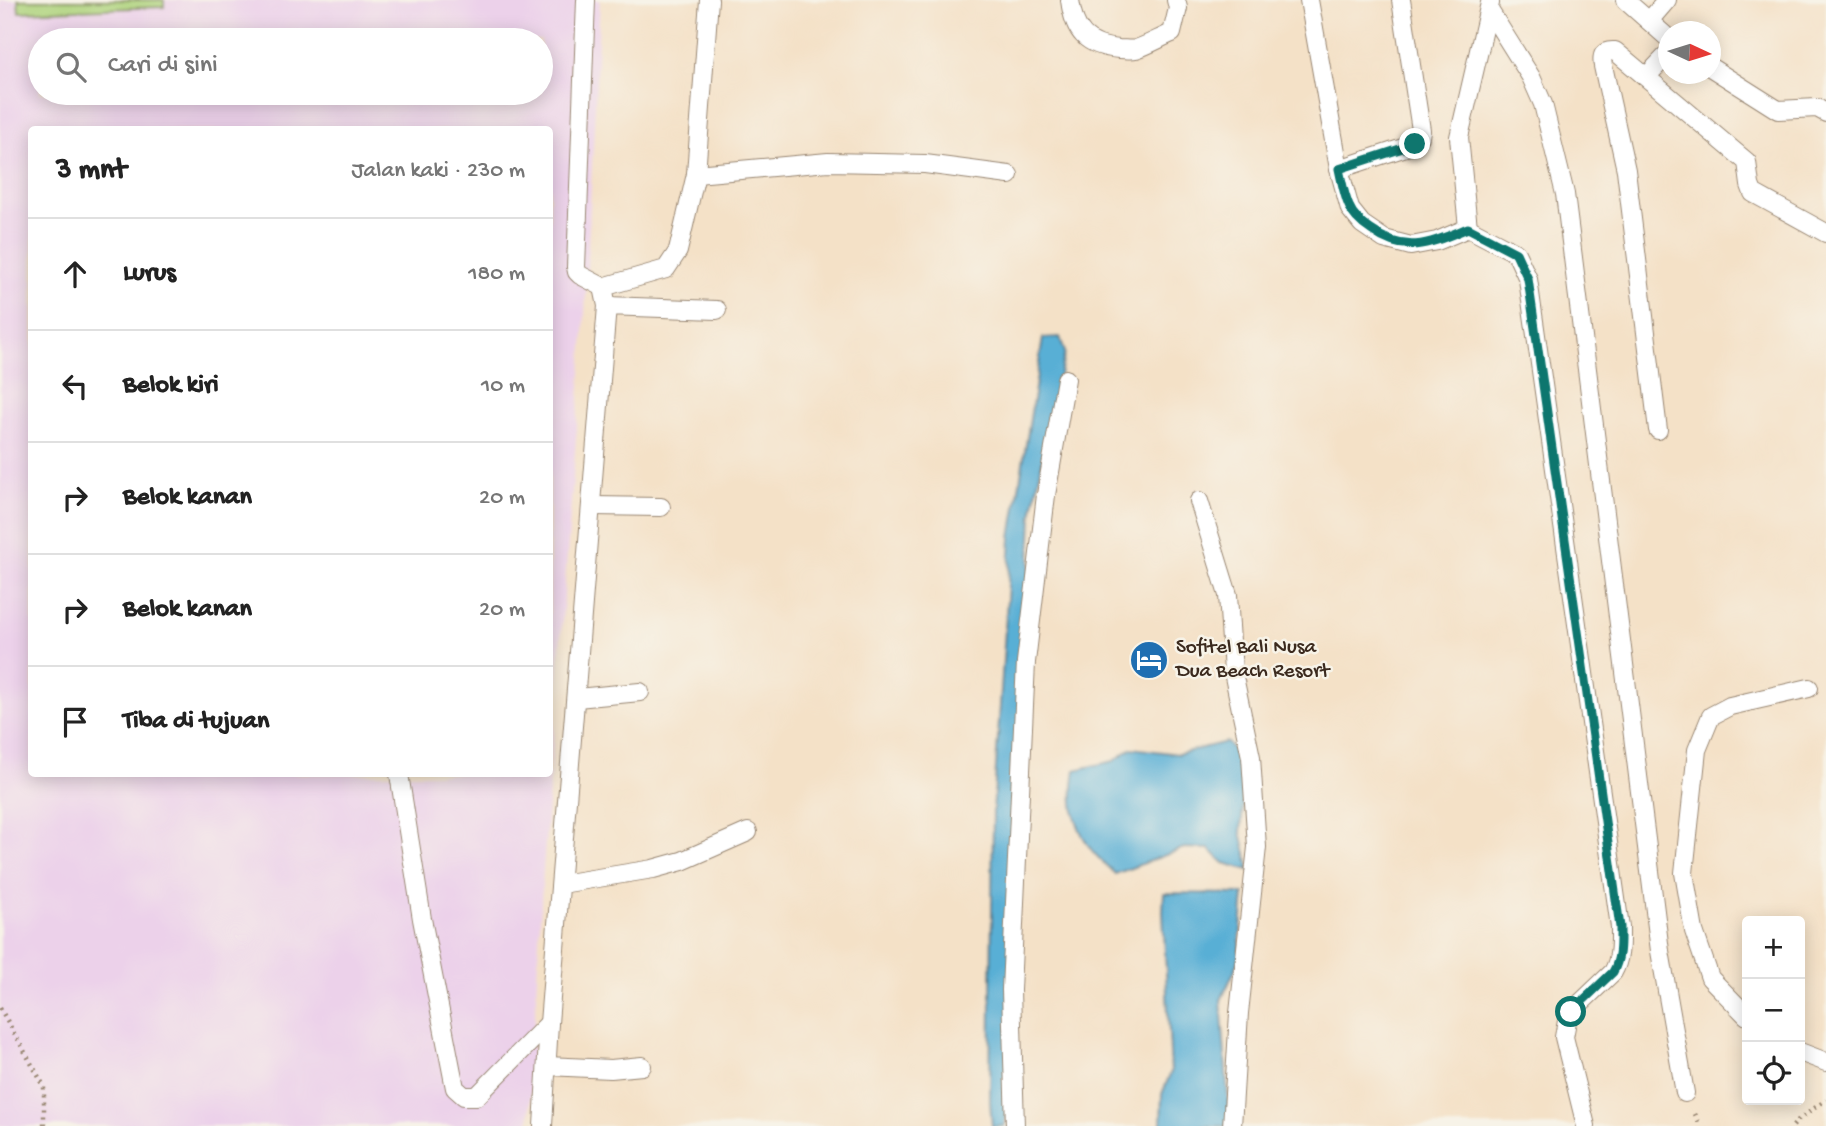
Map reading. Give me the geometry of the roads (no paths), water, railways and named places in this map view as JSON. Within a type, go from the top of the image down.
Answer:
[{"type":"lane","points":[[586,0],[576,267],[580,275],[603,287],[666,269],[678,251],[696,174],[709,0]]},
{"type":"lane","points":[[1070,0],[1073,20],[1080,32],[1092,43],[1134,50],[1172,33],[1178,8],[1177,0]]},
{"type":"lane","points":[[1309,0],[1339,169],[1350,209],[1362,224],[1384,239],[1411,246],[1437,241],[1468,228]]},
{"type":"lane","points":[[1339,169],[1415,144],[1420,136],[1401,0]]},
{"type":"lane","points":[[1625,0],[1658,29]]},
{"type":"lane","points":[[1649,21],[1667,0]]},
{"type":"lane","points":[[1468,228],[1459,137],[1489,5]]},
{"type":"lane","points":[[1489,5],[1544,104],[1565,194],[1660,951],[1685,1093]]},
{"type":"lane","points":[[1658,430],[1626,170],[1603,66],[1603,54],[1615,51],[1747,162],[1753,193],[1826,233]]},
{"type":"lane","points":[[1646,77],[1658,64]]},
{"type":"lane","points":[[1721,74],[1778,110],[1817,108],[1826,113]]},
{"type":"lane","points":[[696,174],[828,162],[925,164],[1009,175]]},
{"type":"lane","points":[[1468,228],[1516,253],[1528,279],[1620,927],[1617,965],[1571,1012],[1564,1037],[1586,1126]]},
{"type":"lane","points":[[543,1126],[607,306],[603,287]]},
{"type":"lane","points":[[607,306],[716,310]]},
{"type":"lane","points":[[1015,1126],[1011,990],[1026,662],[1046,495],[1066,379]]},
{"type":"lane","points":[[1199,501],[1228,595],[1233,672],[1251,757],[1257,847],[1239,1013],[1232,1126]]},
{"type":"lane","points":[[592,506],[662,507]]},
{"type":"lane","points":[[1742,1011],[1710,978],[1694,931],[1684,873],[1697,750],[1711,716],[1730,706],[1809,688]]},
{"type":"lane","points":[[576,698],[640,692]]},
{"type":"lane","points":[[399,777],[422,919],[455,1088],[464,1096],[477,1096],[549,1023]]},
{"type":"lane","points":[[561,884],[653,869],[682,861],[748,832]]},
{"type":"lane","points":[[1805,1054],[1826,1062]]},
{"type":"lane","points":[[547,1066],[611,1069],[642,1066]]},
{"type":"water","points":[[1060,337],[1065,352],[1032,515],[1007,1113],[1004,1126],[992,1126],[993,813],[1011,538],[1043,338]]},
{"type":"water","points":[[1226,742],[1240,756],[1244,790],[1241,832],[1250,870],[1224,863],[1209,849],[1184,848],[1115,874],[1094,853],[1076,818],[1073,799],[1075,770],[1114,761],[1132,748],[1178,754]]},
{"type":"water","points":[[1164,893],[1244,894],[1238,963],[1221,1000],[1230,1126],[1161,1126],[1162,1094],[1171,1072]]},
{"type":"place","name":"Sofitel Bali Nusa Dua Beach Resort","points":[[1149,660]]}]
